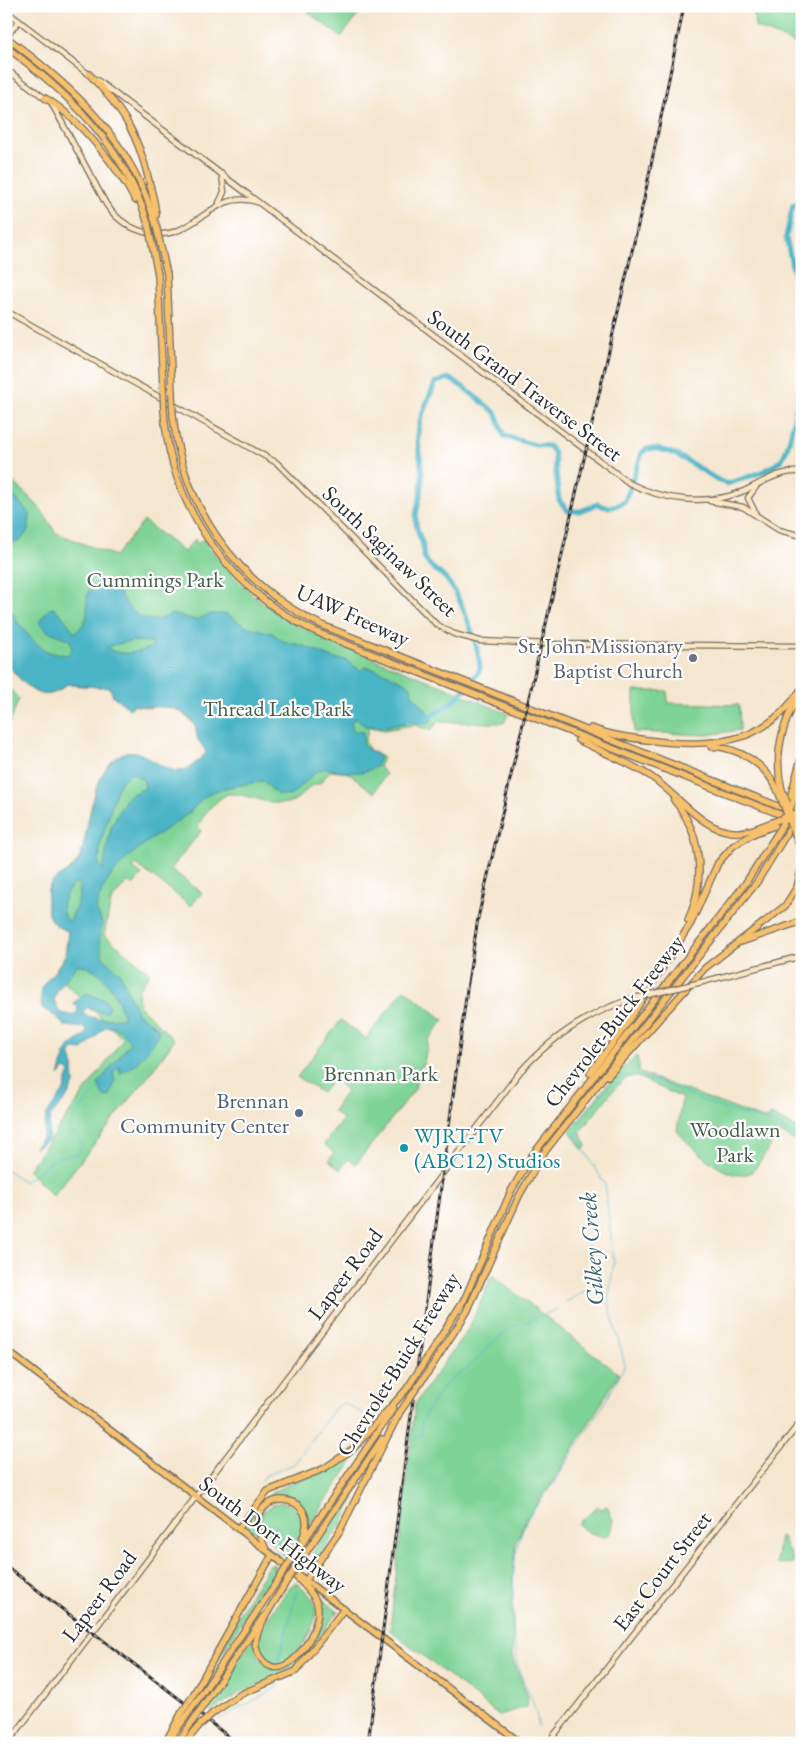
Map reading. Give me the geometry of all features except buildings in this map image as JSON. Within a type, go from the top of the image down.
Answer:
[{"type":"highway","name":"UAW Freeway","points":[[6,37],[54,73],[90,107],[120,146],[146,194],[156,224],[167,274],[173,415],[182,465],[199,507],[221,543],[257,583],[283,604],[314,622],[763,800],[802,811]]},
{"type":"highway","name":"UAW Freeway","points":[[8,48],[49,80],[82,111],[111,147],[129,178],[148,224],[158,275],[164,411],[173,464],[191,510],[211,544],[243,582],[270,604],[308,628],[802,824]]},
{"type":"highway","points":[[89,74],[117,104],[136,135],[142,151],[155,205],[156,224]]},
{"type":"highway","points":[[45,98],[67,112],[92,140],[127,186],[148,224]]},
{"type":"highway","points":[[675,742],[722,742],[747,735],[776,718],[802,689]]},
{"type":"highway","points":[[802,689],[786,718],[780,740],[778,762],[780,790],[800,847],[802,860]]},
{"type":"highway","points":[[545,714],[622,737],[722,748],[743,754],[760,766],[780,790],[802,840]]},
{"type":"highway","points":[[538,720],[654,778],[698,817],[711,825],[733,832],[755,831]]},
{"type":"highway","points":[[791,803],[802,755]]},
{"type":"highway","points":[[654,778],[672,797],[685,816],[694,837],[699,860],[699,886],[693,909],[671,952]]},
{"type":"highway","name":"Chevrolet-Buick Freeway","points":[[167,1743],[194,1699],[280,1577],[406,1390],[465,1298],[517,1180],[549,1131],[765,855],[802,780]]},
{"type":"highway","points":[[723,793],[802,830]]},
{"type":"highway","points":[[549,1131],[626,1025],[694,918],[721,859],[736,844],[755,831],[802,811]]},
{"type":"highway","name":"Chevrolet-Buick Freeway","points":[[178,1743],[430,1369],[471,1304],[527,1179],[566,1123],[770,864],[802,811]]},
{"type":"highway","points":[[566,1123],[705,968],[785,906],[797,887],[802,866]]},
{"type":"highway","points":[[705,968],[746,940],[802,921]]},
{"type":"highway","points":[[238,1529],[268,1491],[323,1469],[353,1449],[406,1390]]},
{"type":"highway","points":[[306,1580],[336,1537],[400,1412]]},
{"type":"highway","points":[[266,1550],[258,1528],[260,1515],[270,1503],[286,1500],[300,1507],[306,1519],[305,1533],[295,1554]]},
{"type":"highway","points":[[194,1699],[274,1556],[313,1595],[319,1610],[316,1622],[300,1654],[287,1665],[275,1667],[260,1657],[256,1647],[257,1635],[286,1582]]},
{"type":"highway","points":[[185,1743],[213,1713],[241,1694],[296,1671],[344,1609]]},
{"type":"main road","name":"South Grand Traverse Street","points":[[6,11],[624,480],[664,494],[710,500],[737,493],[776,475],[802,472]]},
{"type":"main road","points":[[6,37],[19,21]]},
{"type":"main road","points":[[6,69],[45,98],[59,114],[106,204],[126,224],[149,234],[168,233],[191,225],[216,206],[236,199],[258,202]]},
{"type":"main road","points":[[216,206],[224,192],[222,174]]},
{"type":"main road","name":"South Saginaw Street","points":[[6,311],[276,463],[436,624],[468,639],[552,644],[802,646]]},
{"type":"main road","points":[[756,514],[748,498],[758,484]]},
{"type":"main road","points":[[710,500],[740,506],[756,514],[779,530],[802,536]]},
{"type":"main road","name":"Lapeer Road","points":[[8,1743],[518,1074],[544,1047],[567,1029],[594,1014],[631,999],[802,956]]},
{"type":"main road","name":"South Dort Highway","points":[[6,1350],[238,1529],[521,1743]]},
{"type":"main road","name":"East Court Street","points":[[548,1743],[802,1420]]},
{"type":"green space","points":[[313,6],[365,6],[341,37],[308,12]]},
{"type":"green space","points":[[753,6],[802,6],[802,47],[755,27]]},
{"type":"green space","name":"Thread Lake Park","points":[[6,474],[40,508],[56,533],[115,556],[144,521],[184,552],[195,539],[197,544],[203,539],[244,587],[287,619],[335,643],[508,714],[504,723],[438,722],[431,730],[413,725],[384,730],[369,727],[365,742],[370,750],[383,758],[379,767],[386,774],[374,793],[349,773],[330,771],[320,783],[315,784],[297,799],[288,803],[275,803],[241,795],[227,794],[206,813],[198,827],[201,831],[171,869],[202,893],[191,906],[136,864],[133,868],[142,875],[133,885],[127,882],[111,901],[104,935],[150,973],[138,990],[139,1005],[174,1040],[150,1074],[53,1196],[28,1170],[123,1039],[54,972],[65,955],[68,930],[57,926],[49,916],[47,900],[49,887],[79,860],[93,799],[104,772],[112,762],[122,754],[130,752],[139,753],[164,767],[182,770],[194,765],[206,753],[204,745],[198,740],[195,725],[179,710],[162,705],[150,708],[133,705],[130,709],[113,696],[110,688],[67,684],[58,691],[42,694],[28,687],[8,665]]},
{"type":"green space","points":[[6,685],[19,699],[6,732]]},
{"type":"green space","points":[[634,691],[667,691],[668,703],[739,705],[740,730],[707,735],[634,732]]},
{"type":"green space","name":"Brennan Park","points":[[404,989],[444,1020],[429,1039],[423,1066],[420,1066],[415,1089],[356,1164],[348,1159],[340,1170],[329,1160],[334,1153],[324,1144],[343,1119],[333,1111],[347,1090],[333,1079],[322,1093],[297,1077],[341,1020],[366,1039]]},
{"type":"green space","name":"Woodlawn Park","points":[[637,1056],[640,1073],[763,1119],[771,1115],[802,1131],[802,1145],[779,1132],[759,1163],[748,1174],[737,1175],[726,1171],[702,1156],[677,1131],[682,1098],[636,1076],[624,1079],[580,1132],[587,1146],[582,1149],[570,1131],[611,1080]]},
{"type":"green space","points":[[492,1275],[619,1374],[544,1496],[526,1519],[516,1543],[513,1578],[512,1657],[528,1697],[527,1707],[499,1715],[390,1630],[415,1404],[470,1326]]},
{"type":"green space","points":[[370,1436],[309,1526],[307,1516],[301,1507],[288,1498],[283,1497],[265,1504],[256,1532],[258,1535],[245,1526],[272,1492],[334,1465]]},
{"type":"green space","points":[[367,1470],[343,1522],[310,1570],[305,1569],[316,1547]]},
{"type":"green space","points":[[281,1502],[292,1506],[298,1512],[302,1519],[303,1527],[297,1543],[283,1555],[261,1531],[265,1533],[264,1530],[261,1530],[260,1524],[262,1515],[268,1508]]},
{"type":"green space","points":[[598,1506],[601,1509],[607,1506],[613,1520],[610,1533],[604,1537],[587,1532],[578,1524]]},
{"type":"green space","points":[[780,1536],[782,1537],[794,1563],[776,1564]]},
{"type":"green space","points":[[274,1564],[277,1567],[272,1567],[276,1568],[274,1573],[218,1659],[236,1619],[269,1565]]},
{"type":"green space","points":[[296,1582],[314,1601],[315,1619],[307,1638],[295,1655],[282,1664],[272,1664],[264,1658],[259,1648],[258,1643],[261,1631],[291,1586],[295,1583],[297,1585]]},
{"type":"green space","points":[[316,1595],[338,1611],[338,1613],[335,1610],[337,1613],[298,1665],[291,1671],[243,1691],[211,1712],[206,1708],[254,1637],[259,1659],[283,1668],[297,1658],[304,1650],[315,1629],[320,1609],[319,1601],[321,1599],[318,1600]]},
{"type":"water","points":[[6,483],[9,491],[30,514],[29,529],[20,541],[6,543]]},
{"type":"water","points":[[99,581],[118,590],[127,605],[139,616],[146,619],[154,620],[171,614],[196,620],[211,614],[227,614],[245,626],[272,633],[283,641],[304,646],[335,659],[346,660],[361,671],[366,667],[386,673],[411,686],[412,695],[431,716],[431,721],[425,724],[410,722],[383,727],[365,726],[356,718],[351,722],[353,731],[363,732],[363,746],[380,757],[376,767],[363,772],[343,772],[325,768],[316,772],[290,796],[277,794],[263,781],[213,792],[204,797],[188,814],[144,845],[119,866],[101,893],[96,909],[102,923],[99,938],[103,958],[120,973],[137,1013],[158,1028],[159,1032],[138,1062],[120,1073],[119,1066],[113,1073],[115,1082],[110,1096],[104,1097],[98,1084],[130,1043],[126,1036],[117,1029],[105,1027],[83,1050],[73,1049],[70,1053],[73,1062],[74,1084],[66,1099],[50,1117],[48,1140],[35,1148],[43,1136],[46,1115],[63,1092],[70,1072],[65,1069],[59,1076],[65,1054],[70,1046],[86,1034],[87,1028],[64,1026],[58,1018],[42,1008],[41,998],[44,984],[57,969],[66,954],[68,931],[53,923],[49,916],[47,900],[49,887],[79,860],[93,799],[104,772],[112,762],[122,754],[131,752],[139,753],[164,767],[182,770],[194,765],[206,753],[198,740],[194,724],[187,716],[180,712],[166,707],[133,705],[130,709],[113,696],[110,688],[67,684],[58,691],[42,694],[28,687],[8,665],[6,598],[17,620],[37,644],[49,652],[68,655],[72,649],[70,640],[47,631],[39,622],[49,609],[53,608],[60,613],[75,633],[86,618],[88,594]],"holes":[[[133,641],[150,642],[154,645],[150,648],[131,653],[112,651],[108,648],[112,645]],[[132,773],[144,781],[145,788],[128,796],[118,813],[111,827],[103,870],[99,864],[100,844],[116,792],[122,780]],[[77,882],[79,897],[70,922],[63,913],[62,907],[63,901]],[[77,965],[86,966],[102,976],[108,983],[118,1000],[124,1018],[99,1019],[82,1014],[87,1007],[91,1010],[106,1012],[109,1007],[105,1000],[86,993],[73,1003],[78,1007],[77,1013],[70,1015],[59,1012],[54,999],[57,991]]]},
{"type":"waterway","points":[[802,201],[793,205],[786,237],[802,312]]},
{"type":"waterway","points":[[431,716],[459,696],[480,669],[476,647],[462,606],[449,583],[430,565],[423,555],[423,544],[416,524],[422,480],[418,431],[435,383],[448,378],[463,387],[496,413],[504,436],[535,445],[549,446],[554,452],[559,500],[568,511],[580,511],[598,504],[612,507],[625,501],[642,453],[646,449],[658,449],[678,456],[727,484],[768,469],[780,461],[788,446],[802,372]]},
{"type":"waterway","points":[[134,1021],[138,1031]]},
{"type":"waterway","name":"Gilkey Creek","points":[[544,1493],[552,1486],[608,1397],[625,1365],[608,1300],[614,1263],[605,1184],[576,1137],[584,1116],[602,1093],[619,1076],[626,1075],[656,1081],[724,1109],[771,1122],[802,1140]]},
{"type":"waterway","points":[[6,1169],[24,1182],[57,1157],[78,1154],[83,1142],[70,1130],[73,1117],[100,1087]]},
{"type":"waterway","points":[[566,1302],[602,1281]]},
{"type":"waterway","points":[[526,1323],[557,1309]]},
{"type":"waterway","points":[[415,1439],[422,1435],[421,1426],[425,1414],[443,1387],[480,1357],[486,1349],[513,1326],[519,1325]]},
{"type":"waterway","points":[[262,1481],[265,1476],[294,1464],[336,1407],[344,1403],[364,1414]]},
{"type":"waterway","name":"Gilkey Creek","points":[[538,1726],[535,1708],[517,1661],[514,1633],[513,1584],[519,1541],[528,1518],[541,1497]]},
{"type":"waterway","points":[[275,1522],[283,1540],[283,1546]]},
{"type":"waterway","points":[[278,1663],[297,1592]]},
{"type":"waterway","points":[[219,1719],[275,1689],[280,1683]]},
{"type":"waterway","points":[[197,1743],[206,1732]]},
{"type":"railway","points":[[368,1743],[467,989],[478,918],[644,199],[684,6]]},
{"type":"railway","points":[[6,1566],[237,1743]]},
{"type":"place","name":"St. John Missionary Baptist Church","points":[[693,658]]},
{"type":"place","name":"Brennan Community Center","points":[[299,1113]]},
{"type":"place","name":"WJRT-TV (ABC12) Studios","points":[[404,1148]]},
{"type":"park label","name":"Cummings Park","points":[[155,579]]}]
